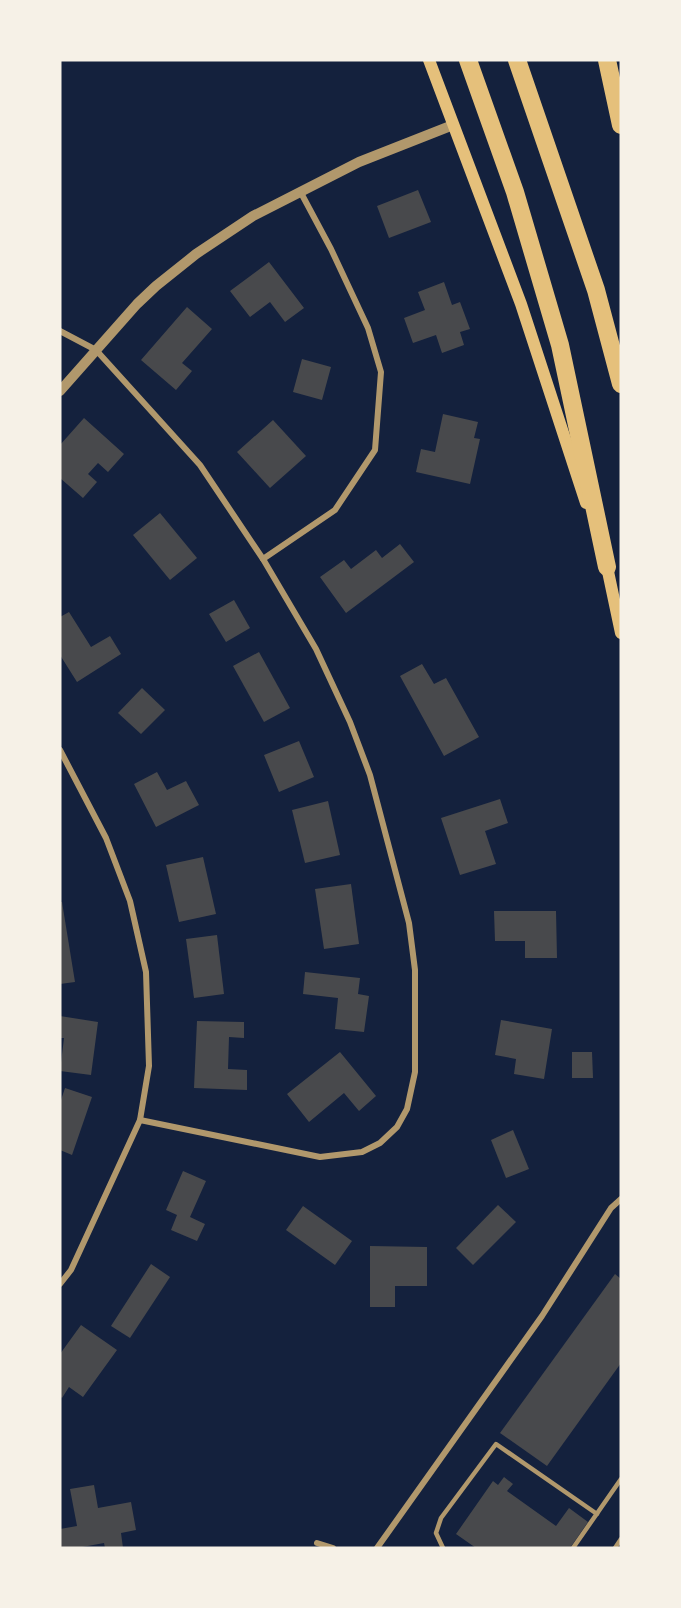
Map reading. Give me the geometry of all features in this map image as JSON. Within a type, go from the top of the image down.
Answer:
[{"type":"highway","points":[[468,60],[515,192],[560,345],[607,567]]},
{"type":"highway","points":[[517,60],[596,290],[621,384]]},
{"type":"highway","points":[[607,60],[621,124]]},
{"type":"main road","points":[[429,60],[521,304],[607,567],[621,633]]},
{"type":"street","points":[[60,391],[137,304],[196,254],[253,216],[359,162],[453,125]]},
{"type":"street","points":[[263,559],[335,510],[375,450],[381,372],[368,328],[331,249],[300,192]]},
{"type":"street","points":[[60,331],[96,350],[200,465],[263,559],[316,649],[350,723],[370,775],[409,923],[415,970],[415,1072],[407,1109],[397,1127],[380,1143],[362,1152],[320,1157],[140,1120]]},
{"type":"street","points":[[60,750],[106,838],[130,901],[146,972],[148,1066],[140,1120],[71,1270],[60,1284]]},
{"type":"street","points":[[376,1548],[542,1316],[611,1208],[621,1199]]},
{"type":"street","points":[[317,1543],[333,1548]]},
{"type":"lane","points":[[444,1548],[436,1533],[441,1518],[496,1444],[597,1514]]},
{"type":"lane","points":[[573,1548],[621,1479]]},
{"type":"lane","points":[[615,1548],[621,1539]]},
{"type":"building","points":[[418,190],[431,222],[389,238],[377,206]]},
{"type":"building","points":[[269,262],[304,308],[285,322],[270,302],[250,317],[230,291]]},
{"type":"building","points":[[444,282],[452,305],[460,302],[470,329],[460,332],[464,345],[442,353],[436,335],[413,343],[404,318],[425,310],[418,292]]},
{"type":"building","points":[[187,307],[212,329],[182,363],[192,371],[176,390],[141,360]]},
{"type":"building","points":[[302,359],[331,367],[322,400],[293,392]]},
{"type":"building","points":[[443,414],[478,422],[474,438],[480,439],[470,484],[416,472],[421,449],[435,452]]},
{"type":"building","points":[[84,418],[124,454],[108,472],[98,463],[88,474],[97,482],[83,498],[60,478],[60,445]]},
{"type":"building","points":[[273,420],[306,456],[270,488],[237,452]]},
{"type":"building","points":[[160,513],[197,558],[170,580],[133,535]]},
{"type":"building","points":[[400,544],[414,562],[346,613],[320,577],[344,560],[351,569],[376,550],[382,558]]},
{"type":"building","points":[[234,600],[250,628],[226,642],[209,614]]},
{"type":"building","points":[[69,612],[91,647],[110,636],[121,654],[77,682],[60,655],[60,617]]},
{"type":"building","points":[[259,652],[290,708],[264,722],[233,666]]},
{"type":"building","points":[[422,664],[434,684],[446,678],[479,737],[444,756],[400,676]]},
{"type":"building","points":[[142,688],[165,710],[141,734],[118,713]]},
{"type":"building","points":[[299,741],[314,777],[279,792],[264,755]]},
{"type":"building","points":[[157,772],[167,790],[186,781],[199,805],[156,827],[134,784]]},
{"type":"building","points":[[500,799],[508,823],[485,831],[496,864],[460,875],[441,818]]},
{"type":"building","points":[[328,801],[340,855],[305,863],[292,810]]},
{"type":"building","points":[[203,857],[216,914],[179,922],[166,865]]},
{"type":"building","points":[[351,884],[359,944],[324,949],[315,889]]},
{"type":"building","points":[[60,902],[62,902],[75,982],[60,984]]},
{"type":"building","points":[[494,911],[556,911],[557,958],[525,958],[525,941],[495,941]]},
{"type":"building","points":[[217,935],[224,994],[194,998],[186,939]]},
{"type":"building","points":[[305,972],[360,978],[358,994],[369,996],[364,1032],[335,1029],[338,998],[303,994]]},
{"type":"building","points":[[60,1016],[98,1022],[91,1075],[60,1071],[64,1038],[60,1038]]},
{"type":"building","points":[[501,1020],[552,1029],[544,1079],[514,1074],[516,1059],[495,1055]]},
{"type":"building","points":[[197,1021],[244,1022],[244,1038],[229,1037],[228,1069],[247,1070],[247,1090],[194,1088]]},
{"type":"building","points":[[340,1052],[376,1096],[359,1111],[344,1093],[309,1122],[287,1094]]},
{"type":"building","points":[[572,1052],[592,1052],[593,1078],[572,1078]]},
{"type":"building","points":[[65,1088],[92,1097],[72,1155],[60,1150],[60,1103]]},
{"type":"building","points":[[513,1130],[529,1169],[506,1178],[491,1140]]},
{"type":"building","points":[[183,1171],[206,1181],[190,1217],[205,1224],[197,1241],[171,1230],[177,1215],[166,1210]]},
{"type":"building","points":[[498,1205],[516,1222],[473,1265],[456,1248]]},
{"type":"building","points":[[303,1206],[352,1241],[335,1265],[286,1230]]},
{"type":"building","points":[[370,1246],[427,1247],[427,1286],[395,1286],[395,1307],[370,1307]]},
{"type":"building","points":[[151,1264],[170,1277],[130,1338],[111,1326]]},
{"type":"building","points":[[615,1274],[621,1279],[621,1363],[547,1466],[500,1433]]},
{"type":"building","points":[[81,1325],[117,1350],[83,1397],[69,1387],[62,1398],[60,1396],[60,1354]]},
{"type":"building","points":[[504,1477],[513,1484],[507,1491],[556,1526],[569,1508],[588,1522],[570,1548],[476,1548],[456,1534],[493,1481],[498,1485]]},
{"type":"building","points":[[94,1485],[98,1508],[131,1502],[136,1530],[121,1533],[123,1548],[105,1548],[104,1543],[77,1548],[60,1548],[60,1529],[77,1526],[70,1489]]}]
